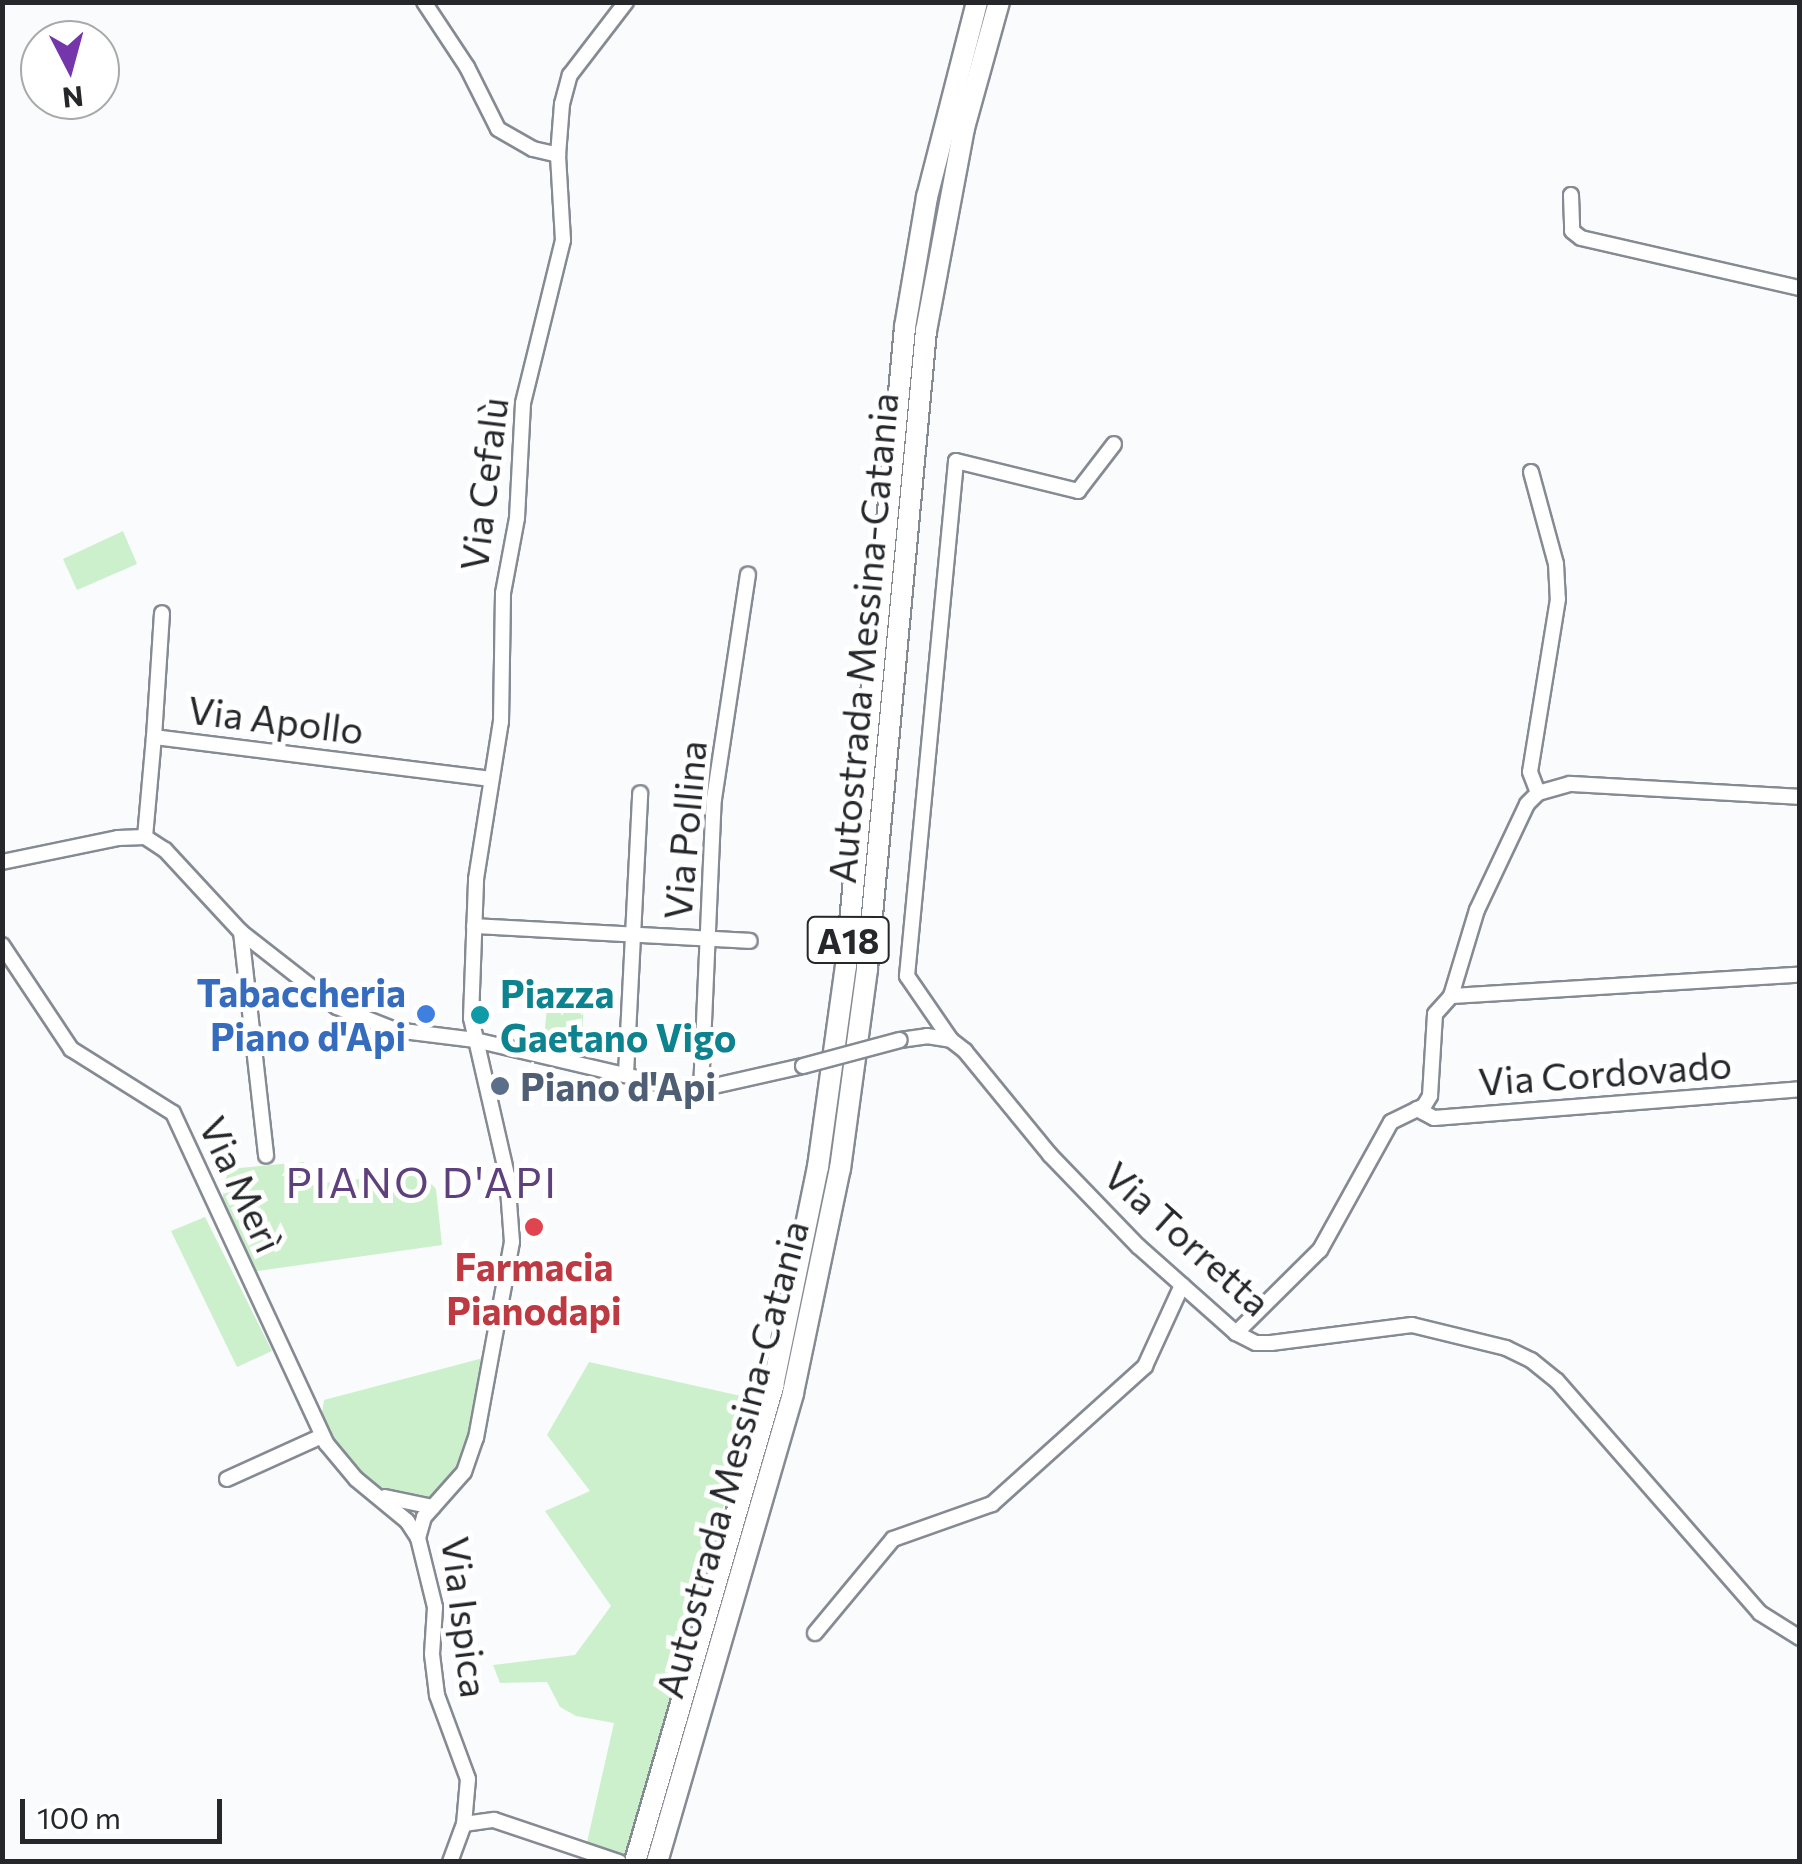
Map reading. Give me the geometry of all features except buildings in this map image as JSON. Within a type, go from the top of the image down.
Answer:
[{"type":"highway","name":"Autostrada Messina-Catania","points":[[635,1862],[773,1386],[818,1167],[848,946],[904,327],[935,160],[977,2]]},
{"type":"highway","name":"Autostrada Messina-Catania","points":[[657,1862],[789,1409],[840,1169],[868,969],[926,330],[964,128],[1000,2]]},
{"type":"street","points":[[424,2],[467,67],[498,128],[533,149],[558,155]]},
{"type":"street","name":"Via Cefalù","points":[[471,996],[474,926],[490,779],[501,722],[503,593],[518,518],[521,416],[563,240],[558,155],[562,104],[570,75],[626,2]]},
{"type":"street","points":[[1571,196],[1572,231],[1582,238],[1800,288]]},
{"type":"street","name":"Via Torretta","points":[[1114,444],[1078,490],[956,461],[908,976],[951,1040],[1050,1155],[1182,1286],[1236,1333],[1256,1343],[1271,1343],[1412,1325],[1506,1348],[1531,1360],[1556,1382],[1760,1613],[1800,1638]]},
{"type":"street","points":[[1531,472],[1556,564],[1558,599],[1530,772],[1538,792],[1570,784],[1800,797]]},
{"type":"street","name":"Via Pollina","points":[[701,1091],[714,798],[748,575]]},
{"type":"street","points":[[154,736],[162,613]]},
{"type":"street","name":"Via Apollo","points":[[145,837],[154,736],[490,779]]},
{"type":"street","name":"Via Cordovado","points":[[1538,792],[1527,804],[1477,910],[1451,996],[1435,1014],[1430,1096],[1417,1109],[1434,1118],[1800,1089]]},
{"type":"street","points":[[626,1074],[640,793]]},
{"type":"street","points":[[2,862],[118,838],[145,837],[165,850],[241,932],[337,1006],[366,1022],[416,1034],[475,1040],[701,1091],[900,1040],[927,1036],[951,1040]]},
{"type":"street","points":[[474,926],[750,941]]},
{"type":"street","points":[[241,932],[266,1156]]},
{"type":"street","name":"Via Merì","points":[[2,945],[71,1048],[173,1113],[322,1436],[340,1462],[394,1510],[418,1538]]},
{"type":"street","points":[[1451,996],[1798,975]]},
{"type":"street","name":"Via Ispica","points":[[450,1862],[464,1824],[468,1779],[438,1695],[432,1654],[435,1607],[418,1538],[428,1512],[464,1472],[476,1438],[512,1242],[507,1175],[475,1040],[471,996]]},
{"type":"street","points":[[1236,1333],[1320,1250],[1391,1122],[1417,1109]]},
{"type":"street","points":[[815,1633],[893,1540],[992,1504],[1145,1366],[1182,1286]]},
{"type":"street","points":[[227,1479],[322,1436]]},
{"type":"street","points":[[373,1492],[428,1512]]},
{"type":"street","points":[[394,1510],[428,1512]]},
{"type":"street","points":[[469,1798],[494,1820],[619,1862]]},
{"type":"street","points":[[464,1824],[494,1820]]},
{"type":"green space","points":[[123,531],[137,564],[77,590],[63,559]]},
{"type":"green space","points":[[548,998],[584,999],[581,1056],[543,1048]]},
{"type":"green space","points":[[304,1162],[307,1185],[421,1172],[436,1189],[442,1245],[250,1272],[221,1206],[228,1169]]},
{"type":"green space","points":[[205,1217],[272,1351],[237,1367],[171,1231]]},
{"type":"green space","points":[[487,1357],[475,1424],[456,1476],[429,1501],[398,1497],[375,1487],[350,1468],[329,1439],[321,1420],[324,1400]]},
{"type":"green space","points":[[589,1362],[750,1398],[677,1696],[626,1855],[587,1842],[614,1723],[576,1716],[560,1707],[547,1682],[500,1683],[493,1665],[575,1655],[611,1606],[545,1511],[590,1491],[547,1435]]},
{"type":"place","name":"Tabaccheria Piano d'Api","points":[[426,1014]]},
{"type":"place","name":"Piazza Gaetano Vigo","points":[[480,1015]]},
{"type":"place","name":"Piano d'Api","points":[[500,1086]]},
{"type":"place","name":"Farmacia Pianodapi","points":[[534,1227]]},
{"type":"district","name":"PIANO D'API","points":[[422,1181]]}]
